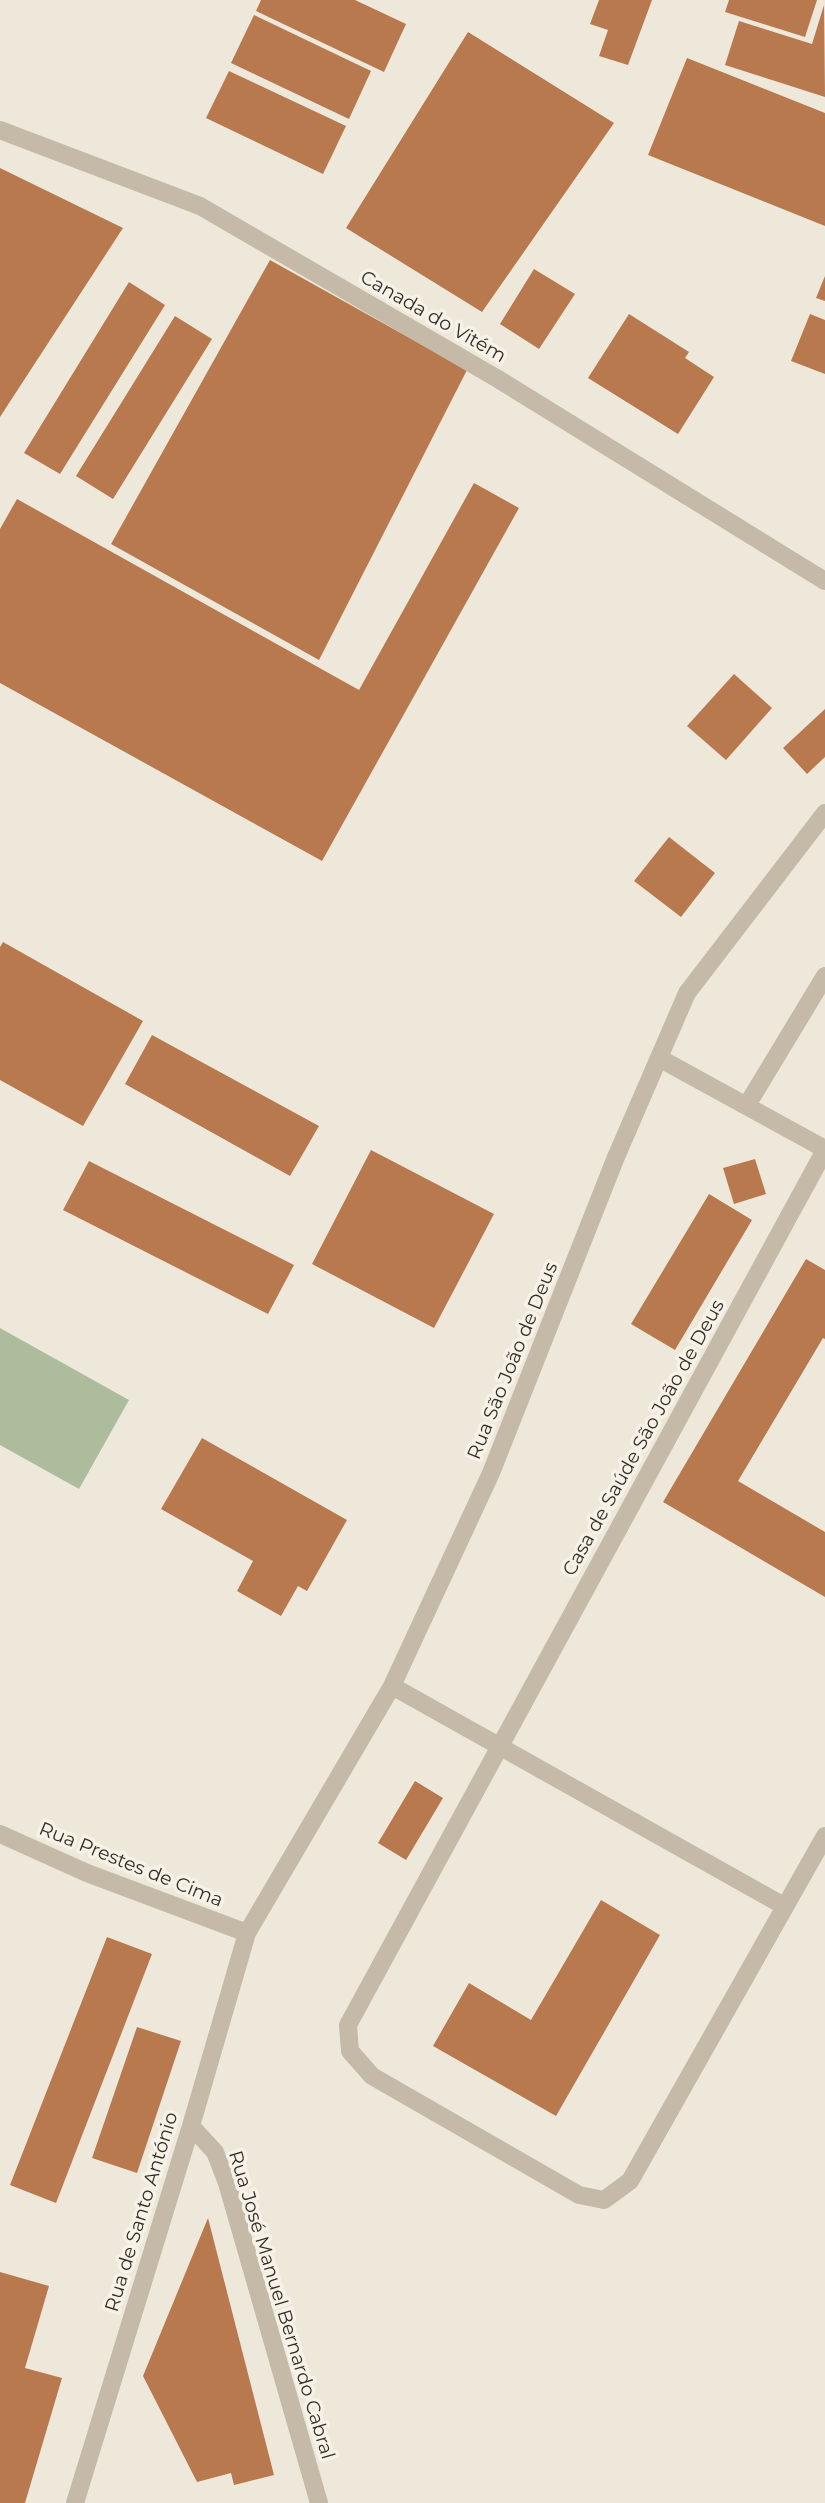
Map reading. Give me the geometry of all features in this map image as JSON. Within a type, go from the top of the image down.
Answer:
[{"type":"street","name":"Canada do Vitém","points":[[0,130],[200,206],[498,379],[825,581]]},
{"type":"street","name":"Rua São João de Deus","points":[[247,1933],[392,1686],[491,1473],[617,1157],[687,993],[825,813]]},
{"type":"street","points":[[747,1105],[825,976]]},
{"type":"street","name":"Casa de Saúde São João de Deus","points":[[659,1059],[825,1150],[348,2025],[350,2051],[372,2076],[579,2195],[604,2200],[630,2181],[825,1836]]},
{"type":"street","points":[[392,1686],[784,1906]]},
{"type":"street","name":"Rua Prestes de Cima","points":[[0,1834],[87,1873],[247,1933]]},
{"type":"street","name":"Rua de Santo António","points":[[75,2503],[191,2126],[247,1933]]},
{"type":"street","name":"Rua José Manuel Bernardo Cabral","points":[[191,2126],[215,2152],[226,2183],[319,2503]]},
{"type":"green space","points":[[0,1328],[129,1400],[79,1489],[0,1445]]},
{"type":"building","points":[[261,0],[355,0],[406,24],[384,72],[256,11]]},
{"type":"building","points":[[599,0],[652,0],[628,65],[599,56],[608,30],[590,24]]},
{"type":"building","points":[[729,0],[817,0],[805,37],[725,12]]},
{"type":"building","points":[[824,5],[825,97],[725,65],[739,21],[812,44]]},
{"type":"building","points":[[254,15],[371,71],[349,119],[231,63]]},
{"type":"building","points":[[468,32],[614,123],[482,312],[346,228]]},
{"type":"building","points":[[687,58],[825,113],[825,226],[648,155]]},
{"type":"building","points":[[229,71],[346,126],[323,174],[206,118]]},
{"type":"building","points":[[0,168],[123,228],[0,417]]},
{"type":"building","points":[[270,260],[467,370],[319,660],[111,544]]},
{"type":"building","points":[[534,269],[575,294],[539,349],[500,324]]},
{"type":"building","points":[[825,276],[825,301],[816,298]]},
{"type":"building","points":[[129,282],[165,305],[60,474],[24,453]]},
{"type":"building","points":[[629,314],[689,352],[685,358],[714,377],[678,434],[588,378]]},
{"type":"building","points":[[810,314],[825,320],[825,374],[791,361]]},
{"type":"building","points":[[175,316],[212,339],[113,499],[76,476]]},
{"type":"building","points":[[474,483],[519,508],[322,861],[0,683],[0,529],[17,499],[359,690]]},
{"type":"building","points":[[734,674],[772,708],[726,760],[687,726]]},
{"type":"building","points":[[825,709],[825,757],[807,774],[783,748]]},
{"type":"building","points":[[669,837],[715,873],[681,917],[634,881]]},
{"type":"building","points":[[3,942],[143,1021],[83,1126],[0,1080],[0,947]]},
{"type":"building","points":[[152,1035],[319,1126],[290,1176],[125,1084]]},
{"type":"building","points":[[371,1150],[494,1214],[434,1328],[312,1264]]},
{"type":"building","points":[[755,1159],[766,1194],[734,1204],[723,1168]]},
{"type":"building","points":[[89,1161],[294,1265],[268,1314],[63,1210]]},
{"type":"building","points":[[709,1194],[752,1220],[675,1350],[631,1324]]},
{"type":"building","points":[[806,1259],[825,1270],[825,1339],[823,1338],[738,1481],[825,1532],[825,1597],[663,1502]]},
{"type":"building","points":[[202,1438],[347,1520],[307,1591],[298,1586],[281,1616],[237,1591],[253,1561],[161,1509]]},
{"type":"building","points":[[415,1781],[443,1798],[406,1860],[378,1843]]},
{"type":"building","points":[[601,1900],[660,1935],[556,2116],[433,2046],[469,1983],[531,2020]]},
{"type":"building","points":[[107,1937],[152,1954],[56,2203],[10,2185]]},
{"type":"building","points":[[137,2027],[181,2041],[137,2173],[92,2158]]},
{"type":"building","points":[[208,2218],[274,2475],[234,2485],[231,2473],[197,2482],[143,2376]]},
{"type":"building","points":[[0,2272],[49,2286],[25,2368],[62,2378],[25,2503],[0,2503]]}]
